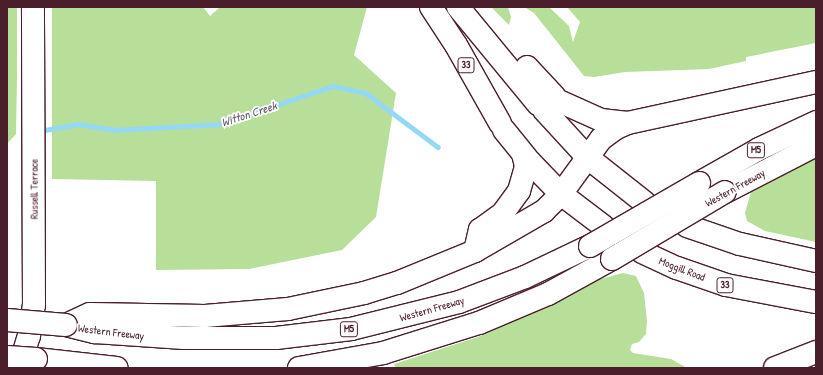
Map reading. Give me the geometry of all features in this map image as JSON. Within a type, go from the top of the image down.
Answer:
[{"type":"main road","name":"Russell Terrace","points":[[19,368],[29,336],[34,304],[33,7]]},
{"type":"main road","name":"33","points":[[431,7],[456,45],[502,127],[523,154],[561,194],[616,235]]},
{"type":"main road","points":[[458,7],[549,103],[601,120],[628,123]]},
{"type":"main road","points":[[472,7],[487,19],[549,103],[587,158],[644,202]]},
{"type":"main road","points":[[66,325],[90,314],[205,316],[288,309],[371,291],[433,270],[474,251],[544,212],[561,194],[608,132],[628,123],[816,82]]},
{"type":"main road","name":"Western Freeway","points":[[7,320],[66,325],[95,332],[192,339],[276,338],[352,329],[459,302],[525,277],[590,246],[759,149],[816,122]]},
{"type":"main road","name":"Western Freeway","points":[[299,368],[383,353],[479,324],[548,294],[612,259],[725,192],[816,145]]},
{"type":"main road","points":[[474,251],[480,230],[503,213],[522,187],[526,166],[523,154]]},
{"type":"main road","points":[[687,226],[740,244],[813,264]]},
{"type":"main road","name":"Moggill Road","points":[[642,252],[677,268],[726,285],[816,302]]},
{"type":"main road","points":[[775,368],[816,352]]},
{"type":"main road","points":[[7,358],[117,368]]},
{"type":"main road","points":[[7,363],[26,368]]},
{"type":"green space","points":[[7,7],[17,7],[17,78],[16,134],[7,144]]},
{"type":"green space","points":[[52,7],[203,7],[210,16],[220,7],[367,7],[354,55],[396,93],[376,217],[342,250],[249,269],[156,270],[156,181],[52,179]]},
{"type":"green space","points":[[491,7],[508,7],[511,17],[509,25]]},
{"type":"green space","points":[[524,7],[550,8],[569,26],[573,42],[580,22],[567,7],[816,7],[816,43],[746,57],[746,61],[709,69],[625,72],[594,77],[584,76],[534,13]]},
{"type":"green space","points":[[816,156],[816,242],[765,231],[747,221],[745,213],[751,192],[759,185]]},
{"type":"green space","points":[[623,273],[636,276],[644,293],[647,321],[646,334],[639,342],[632,344],[630,350],[633,353],[671,359],[687,368],[396,368],[394,364],[478,337],[552,304],[593,281]]},
{"type":"waterway","name":"Witton Creek","points":[[39,131],[78,124],[114,130],[220,124],[333,86],[366,93],[438,147]]}]
